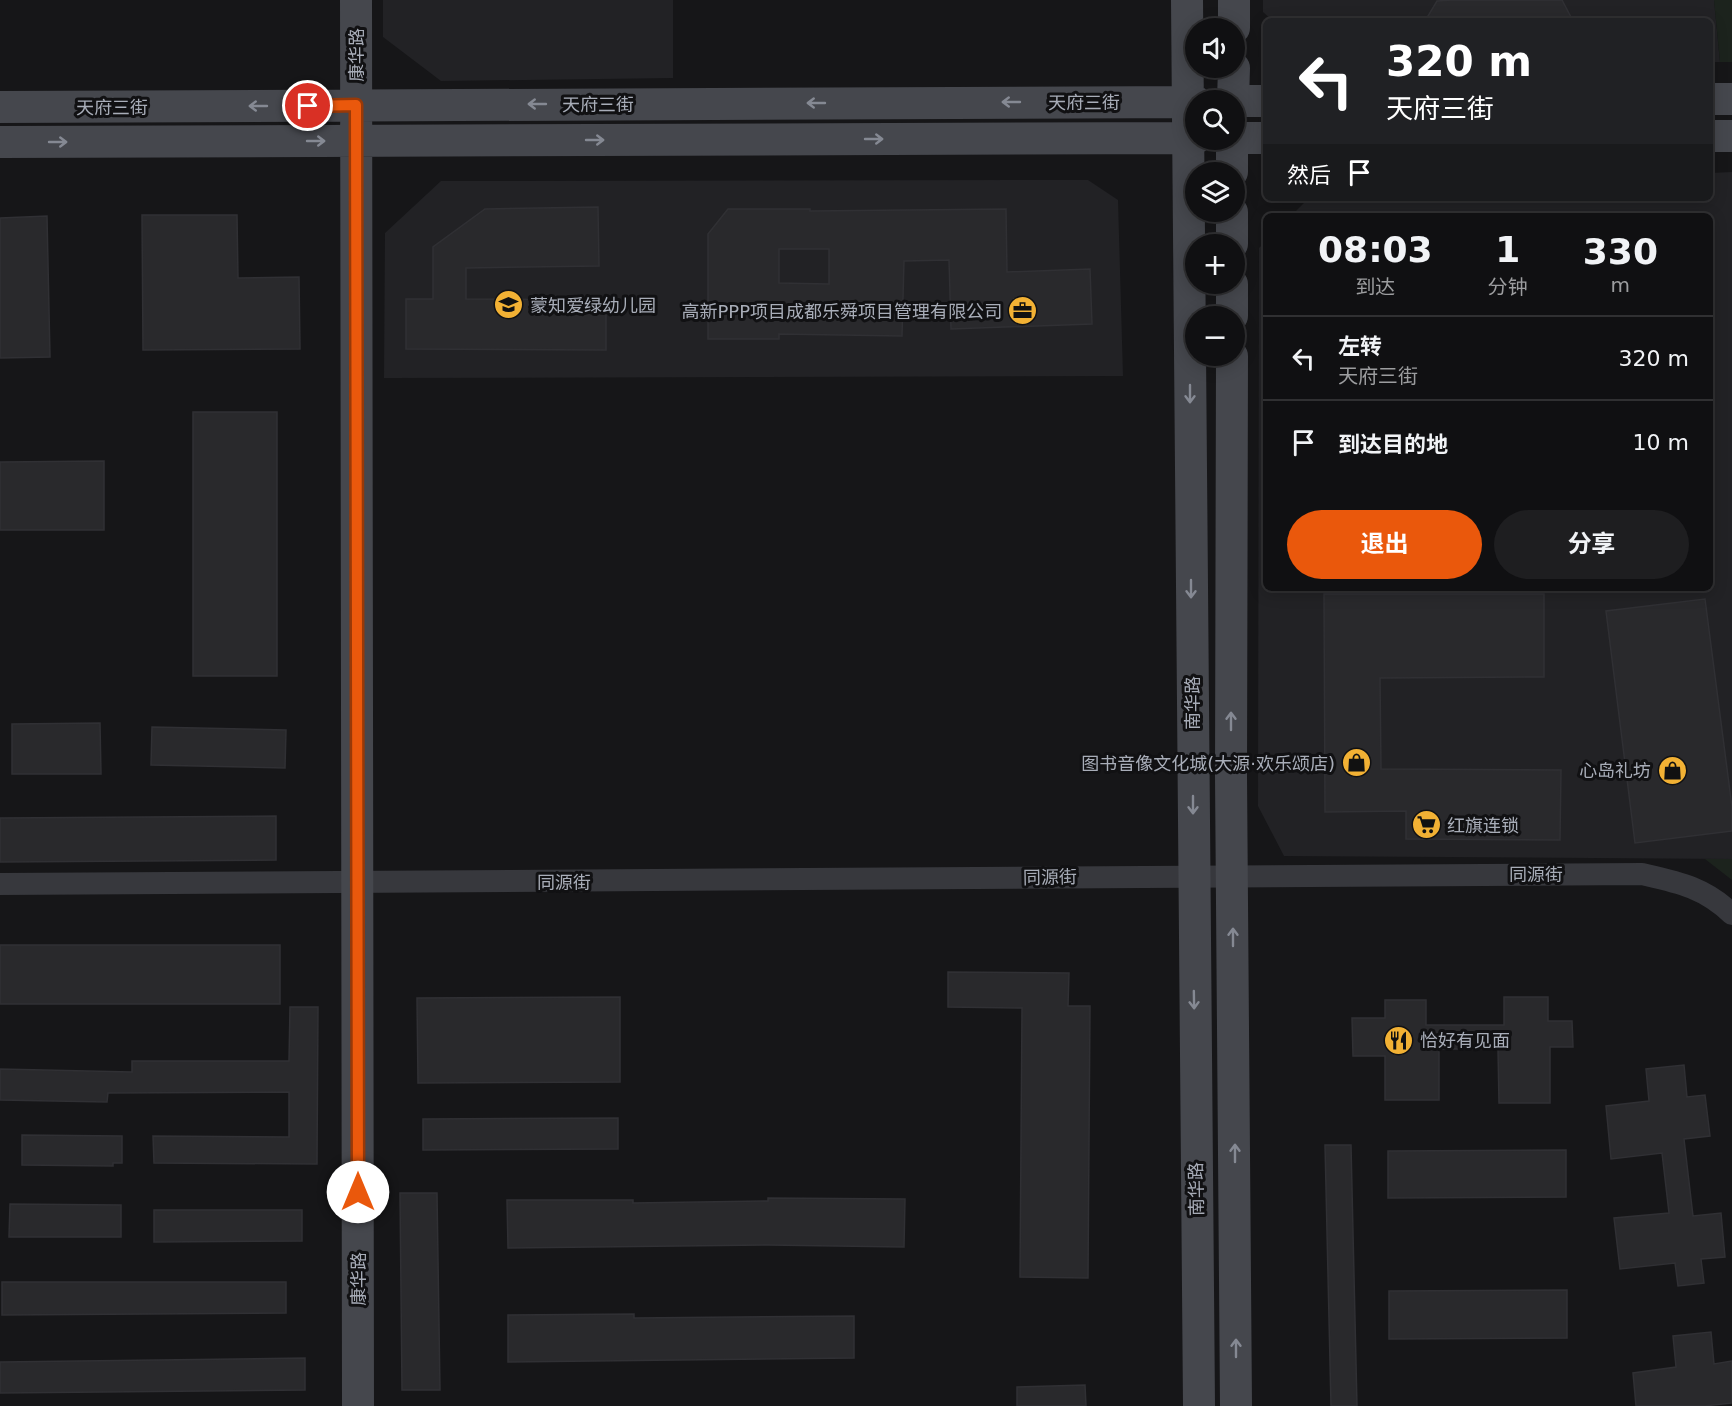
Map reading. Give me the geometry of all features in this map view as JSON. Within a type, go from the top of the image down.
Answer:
[{"type":"street","name":"康华路","points":[[356,0],[358,1406]]},
{"type":"street","name":"南华路","points":[[1187,0],[1191,90]]},
{"type":"street","points":[[1234,0],[1234,18]]},
{"type":"street","points":[[1713,99],[1732,99]]},
{"type":"street","points":[[1245,101],[1263,101]]},
{"type":"street","name":"天府三街","points":[[0,107],[1185,102]]},
{"type":"street","points":[[1713,136],[1732,136]]},
{"type":"street","name":"天府三街","points":[[0,142],[1185,138]]},
{"type":"street","points":[[1245,139],[1263,138]]},
{"type":"street","name":"南华路","points":[[1192,150],[1193,875],[1198,1406]]},
{"type":"street","points":[[1232,366],[1236,1406]]},
{"type":"street","name":"同源街","points":[[0,884],[357,881],[640,882],[1193,875],[1642,874],[1689,885],[1722,904],[1732,914]]},
{"type":"shaded area","points":[[383,0],[673,0],[673,78],[441,81],[383,37]]},
{"type":"shaded area","points":[[1263,0],[1714,0],[1720,62],[1713,62],[1713,18],[1270,18],[1263,12]]},
{"type":"shaded area","points":[[1714,0],[1732,0],[1732,62],[1720,62]]},
{"type":"shaded area","points":[[1732,172],[1732,859],[1284,856],[1258,806],[1259,248],[1263,244],[1263,591],[1713,591],[1713,213],[1294,213],[1306,201],[1713,201],[1713,173]]},
{"type":"shaded area","points":[[1088,180],[1118,200],[1123,376],[384,378],[385,233],[441,181]]},
{"type":"shaded area","points":[[1705,859],[1732,859],[1732,880]]},
{"type":"building","points":[[1562,0],[1571,18],[1427,18],[1437,1]]},
{"type":"building","points":[[598,207],[599,266],[466,268],[466,299],[606,300],[606,350],[406,349],[406,299],[433,299],[433,247],[485,209]]},
{"type":"building","points":[[728,209],[810,209],[810,211],[1006,209],[1007,272],[1090,269],[1092,324],[951,329],[949,260],[904,261],[902,336],[779,334],[779,339],[708,339],[708,234]],"holes":[[[779,249],[829,249],[829,284],[779,283]]]},
{"type":"building","points":[[142,215],[237,215],[238,278],[299,277],[300,349],[143,350]]},
{"type":"building","points":[[47,216],[50,357],[0,358],[0,218]]},
{"type":"building","points":[[193,412],[277,412],[277,676],[193,676]]},
{"type":"building","points":[[104,461],[104,530],[0,530],[0,462]]},
{"type":"building","points":[[1324,594],[1544,594],[1544,677],[1380,678],[1381,769],[1561,770],[1560,840],[1406,839],[1406,811],[1325,812]]},
{"type":"building","points":[[1705,599],[1732,807],[1732,831],[1635,843],[1606,611]]},
{"type":"building","points":[[100,723],[101,774],[12,774],[12,724]]},
{"type":"building","points":[[152,727],[286,730],[285,768],[151,765]]},
{"type":"building","points":[[276,816],[276,860],[0,862],[0,818]]},
{"type":"building","points":[[0,945],[280,945],[280,1004],[0,1004]]},
{"type":"building","points":[[948,972],[1069,973],[1068,1006],[1090,1006],[1088,1278],[1020,1277],[1022,1008],[948,1007]]},
{"type":"building","points":[[620,997],[620,1082],[418,1083],[417,998]]},
{"type":"building","points":[[1504,997],[1548,997],[1548,1021],[1572,1021],[1573,1047],[1550,1047],[1550,1103],[1499,1103],[1498,1049],[1439,1049],[1439,1100],[1385,1100],[1385,1056],[1353,1056],[1352,1018],[1385,1018],[1385,1000],[1426,1000],[1426,1025],[1504,1025]]},
{"type":"building","points":[[290,1007],[318,1007],[317,1164],[154,1163],[153,1136],[289,1137],[289,1092],[108,1093],[107,1102],[0,1100],[0,1069],[132,1072],[132,1061],[289,1061]]},
{"type":"building","points":[[1684,1065],[1687,1097],[1705,1095],[1710,1136],[1684,1139],[1693,1216],[1721,1213],[1725,1257],[1701,1259],[1704,1283],[1678,1286],[1675,1263],[1620,1269],[1614,1218],[1669,1213],[1662,1153],[1611,1159],[1606,1106],[1649,1101],[1646,1069]]},
{"type":"building","points":[[618,1118],[618,1149],[423,1150],[423,1119]]},
{"type":"building","points":[[22,1135],[122,1136],[122,1163],[113,1163],[113,1166],[22,1165]]},
{"type":"building","points":[[1325,1145],[1351,1145],[1357,1406],[1331,1406]]},
{"type":"building","points":[[1566,1150],[1566,1197],[1388,1198],[1388,1151]]},
{"type":"building","points":[[400,1193],[437,1193],[440,1390],[402,1390]]},
{"type":"building","points":[[768,1198],[905,1199],[904,1247],[768,1245],[508,1248],[507,1200],[633,1200],[633,1203],[768,1201]]},
{"type":"building","points":[[10,1204],[121,1205],[121,1237],[9,1237]]},
{"type":"building","points":[[154,1210],[302,1210],[302,1241],[154,1242]]},
{"type":"building","points":[[2,1282],[286,1282],[286,1313],[2,1315]]},
{"type":"building","points":[[1567,1290],[1567,1338],[1389,1339],[1389,1291]]},
{"type":"building","points":[[634,1314],[634,1318],[854,1316],[854,1358],[508,1362],[508,1315]]},
{"type":"building","points":[[1711,1332],[1714,1364],[1732,1361],[1732,1403],[1704,1406],[1636,1406],[1633,1373],[1676,1367],[1673,1336]]},
{"type":"building","points":[[305,1358],[305,1390],[0,1393],[0,1362]]},
{"type":"building","points":[[1085,1385],[1086,1406],[1017,1406],[1017,1387]]},
{"type":"place","name":"蒙知爱绿幼儿园","points":[[509,305]]},
{"type":"place","name":"高新PPP项目成都乐舜项目管理有限公司","points":[[1023,311]]},
{"type":"place","name":"图书音像文化城(大源·欢乐颂店)","points":[[1356,763]]},
{"type":"place","name":"心岛礼坊","points":[[1672,770]]},
{"type":"place","name":"红旗连锁","points":[[1426,825]]},
{"type":"place","name":"恰好有见面","points":[[1399,1040]]},
{"type":"route","points":[[308,106],[356,105],[358,1192]]}]
